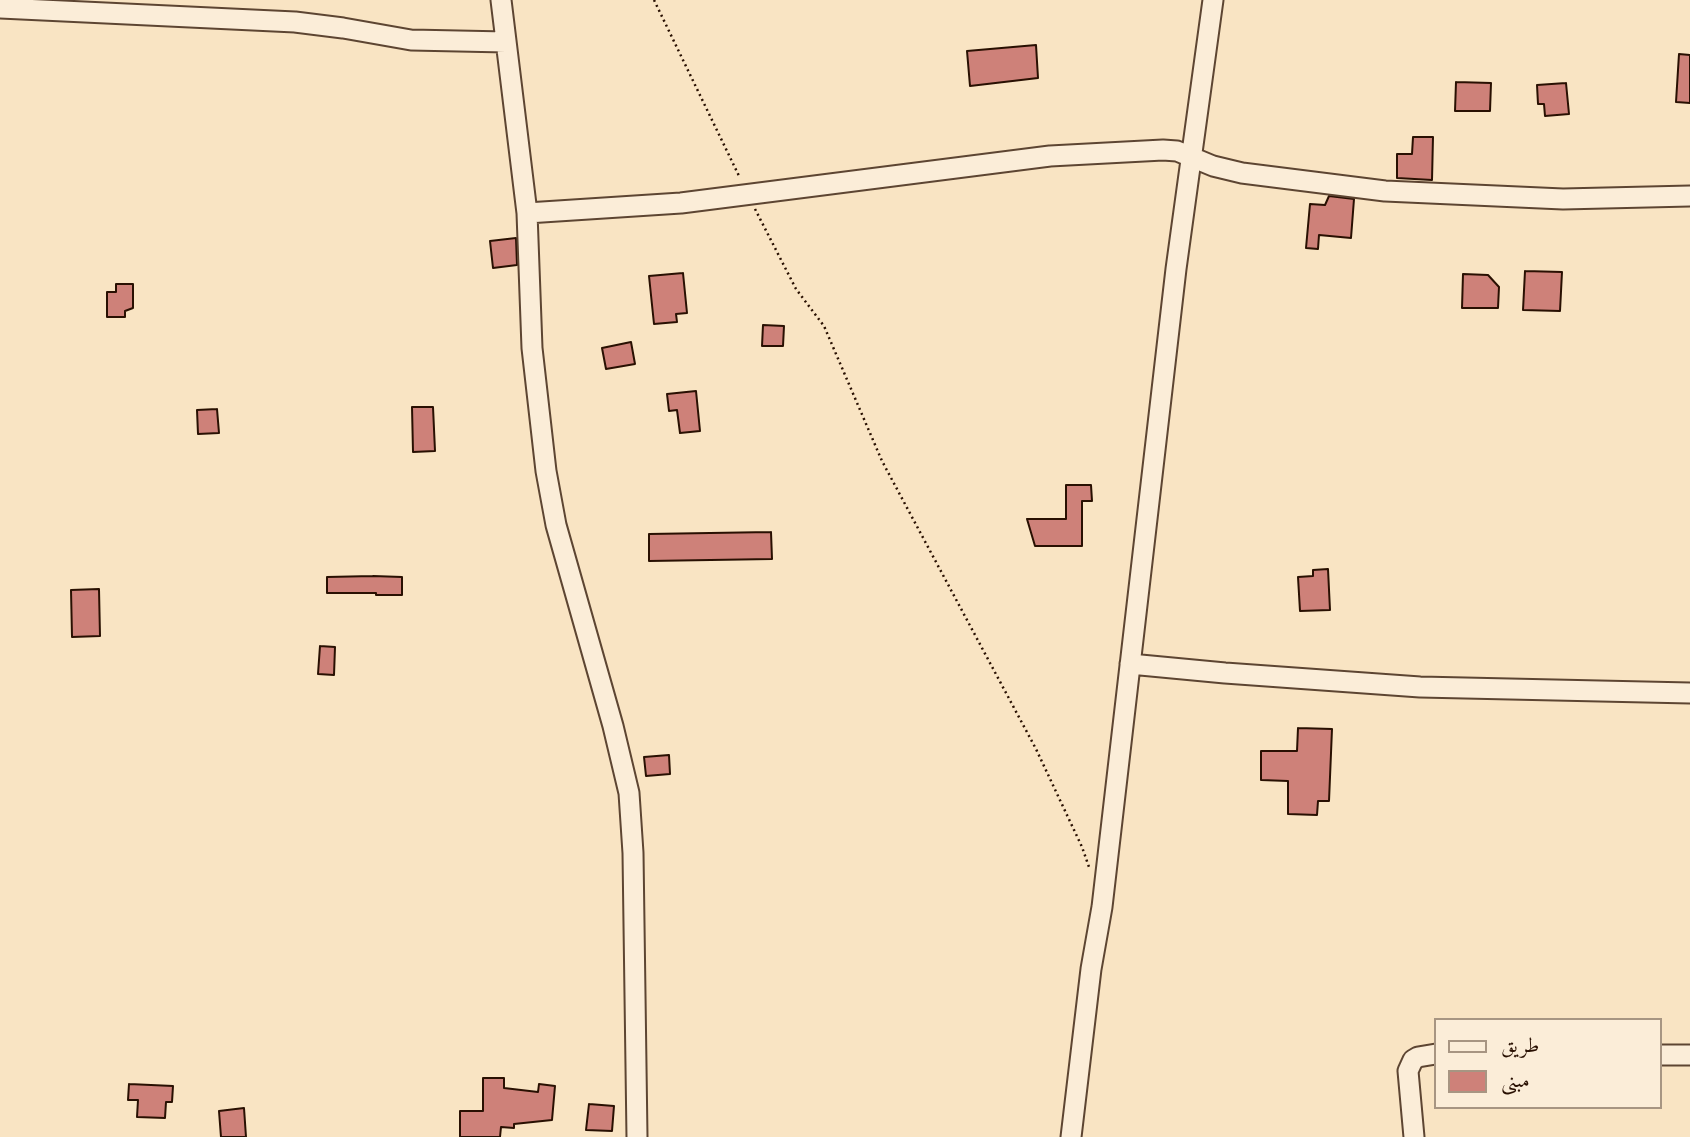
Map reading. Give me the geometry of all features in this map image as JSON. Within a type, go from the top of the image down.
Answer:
[{"type":"street","points":[[501,0],[527,213],[532,348],[546,471],[556,525],[613,726],[629,793],[633,853],[637,1137]]},
{"type":"street","points":[[1070,1137],[1091,969],[1102,906],[1176,269],[1213,0]]},
{"type":"street","points":[[0,8],[295,22],[411,40],[506,42]]},
{"type":"street","points":[[527,213],[681,203],[1051,156],[1163,150],[1177,151],[1213,166],[1242,173],[1385,191],[1563,199],[1690,196]]},
{"type":"street","points":[[1130,664],[1420,687],[1690,693]]},
{"type":"street","points":[[1414,1137],[1408,1071],[1413,1060],[1434,1054]]},
{"type":"street","points":[[1662,1055],[1690,1055]]},
{"type":"path","points":[[654,0],[796,289],[824,326],[882,461],[1036,750],[1082,847],[1090,871]]},
{"type":"building","points":[[1036,45],[1038,78],[970,86],[967,51]]},
{"type":"building","points":[[1679,54],[1690,55],[1690,103],[1676,102]]},
{"type":"building","points":[[1456,82],[1491,83],[1490,111],[1455,111]]},
{"type":"building","points":[[1566,83],[1569,114],[1545,116],[1544,104],[1538,104],[1537,85]]},
{"type":"building","points":[[1413,137],[1433,137],[1432,180],[1397,178],[1397,154],[1412,154]]},
{"type":"building","points":[[1329,196],[1354,199],[1351,238],[1319,235],[1318,249],[1306,248],[1310,204],[1325,205]]},
{"type":"building","points":[[516,238],[517,265],[493,268],[490,241]]},
{"type":"building","points":[[1525,271],[1562,272],[1560,311],[1523,310]]},
{"type":"building","points":[[683,273],[687,313],[676,314],[677,322],[654,324],[649,276]]},
{"type":"building","points":[[1463,274],[1488,275],[1499,287],[1498,308],[1462,308]]},
{"type":"building","points":[[116,284],[133,284],[133,308],[125,311],[125,317],[107,317],[107,292],[116,292]]},
{"type":"building","points":[[763,325],[784,326],[783,346],[762,346]]},
{"type":"building","points":[[631,342],[635,364],[606,369],[602,348]]},
{"type":"building","points":[[696,391],[700,431],[680,433],[677,410],[669,411],[667,394]]},
{"type":"building","points":[[412,407],[433,407],[435,451],[413,452]]},
{"type":"building","points":[[217,409],[219,433],[198,434],[197,410]]},
{"type":"building","points":[[1066,485],[1091,485],[1092,501],[1082,501],[1082,546],[1035,546],[1027,519],[1066,519]]},
{"type":"building","points":[[771,532],[772,559],[649,561],[649,534]]},
{"type":"building","points":[[1328,569],[1330,610],[1300,611],[1298,577],[1313,576],[1313,570]]},
{"type":"building","points":[[327,577],[402,577],[402,595],[327,593]]},
{"type":"building","points":[[99,589],[100,636],[72,637],[71,590]]},
{"type":"building","points":[[320,646],[335,647],[334,675],[318,674]]},
{"type":"building","points":[[1298,728],[1332,729],[1329,801],[1318,801],[1317,815],[1288,814],[1288,781],[1261,780],[1261,751],[1297,751]]},
{"type":"building","points":[[669,755],[670,774],[646,776],[644,757]]},
{"type":"building","points":[[483,1078],[504,1078],[504,1088],[538,1092],[539,1084],[555,1086],[552,1120],[514,1124],[514,1128],[501,1127],[500,1137],[460,1137],[460,1111],[483,1111]]},
{"type":"building","points":[[129,1084],[173,1086],[172,1102],[166,1102],[165,1118],[137,1117],[138,1100],[128,1100]]},
{"type":"building","points":[[589,1104],[614,1106],[612,1131],[586,1130]]},
{"type":"building","points":[[244,1108],[246,1137],[221,1137],[219,1111]]}]
